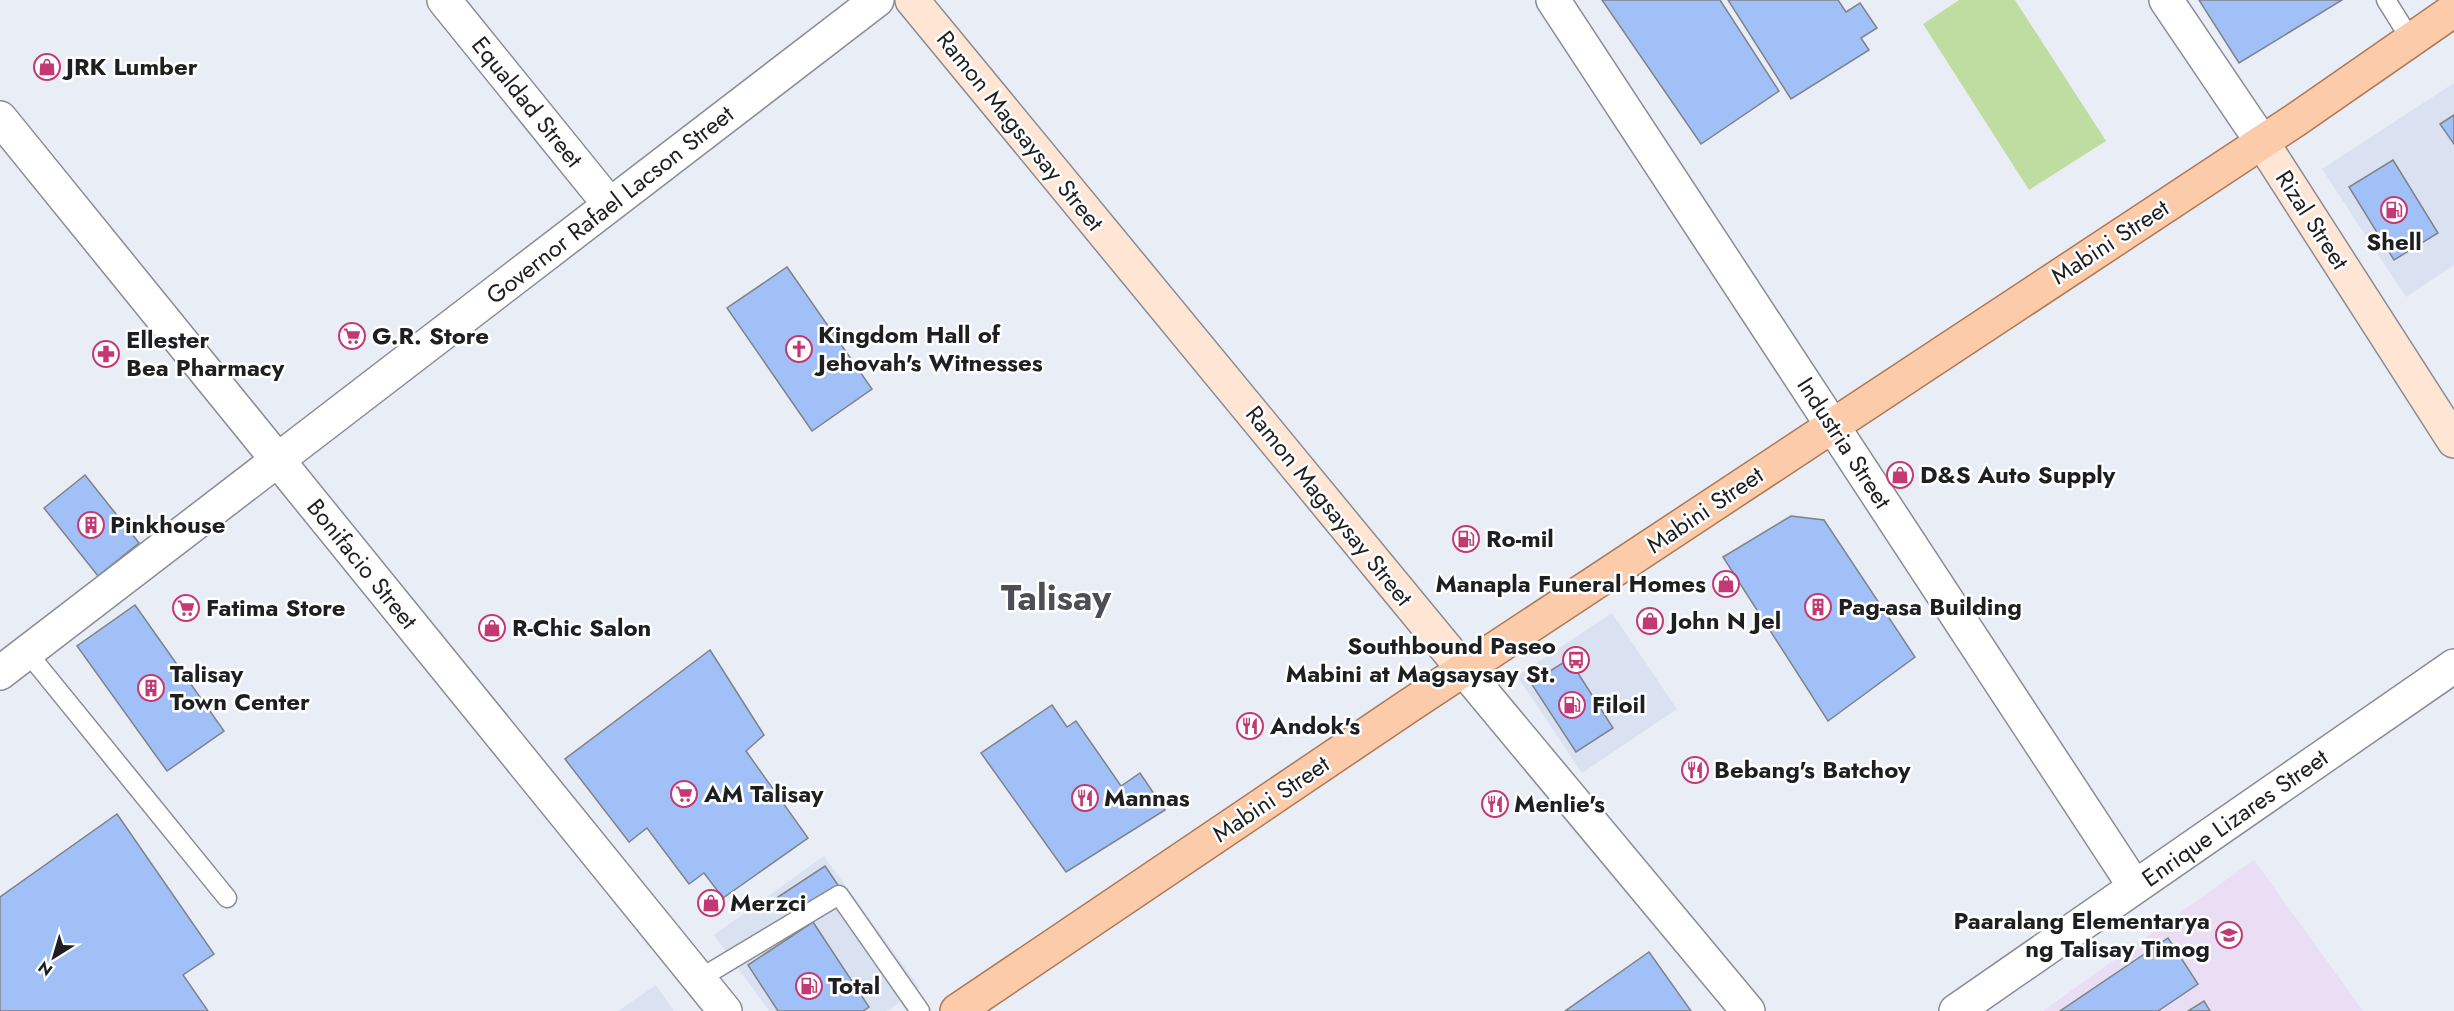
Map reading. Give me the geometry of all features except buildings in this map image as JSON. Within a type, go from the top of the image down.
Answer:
[{"type":"main road","name":"Ramon Magsaysay Street","points":[[912,0],[1464,670]]},
{"type":"main road","name":"Mabini Street","points":[[957,1011],[1464,670],[2262,142],[2454,10]]},
{"type":"main road","name":"Rizal Street","points":[[2262,142],[2454,441]]},
{"type":"street","name":"Equaldad Street","points":[[444,0],[610,205]]},
{"type":"street","name":"Governor Rafael Lacson Street","points":[[0,673],[877,0]]},
{"type":"street","name":"Industria Street","points":[[1552,0],[2135,887]]},
{"type":"street","name":"Rizal Street","points":[[2166,0],[2262,142]]},
{"type":"street","name":"Bonifacio Street","points":[[0,118],[725,1011]]},
{"type":"street","name":"Enrique Lizares Street","points":[[1956,1011],[2454,666]]},
{"type":"street","name":"Ramon Magsaysay Street","points":[[1464,670],[1748,1011]]},
{"type":"lane","points":[[2386,0],[2410,40]]},
{"type":"lane","points":[[27,652],[227,898]]},
{"type":"lane","points":[[699,979],[839,895],[920,1011]]},
{"type":"shaded area","points":[[2454,83],[2454,265],[2406,297],[2322,169]]},
{"type":"shaded area","points":[[1612,613],[1677,709],[1582,773],[1517,676]]},
{"type":"shaded area","points":[[824,856],[920,988],[887,1011],[769,1011],[714,935]]},
{"type":"shaded area","name":"Paaralang Elementarya ng Talisay Timog","points":[[2254,860],[2363,1011],[2043,1011]]},
{"type":"shaded area","points":[[656,985],[674,1011],[618,1011]]},
{"type":"green space","points":[[1959,0],[2015,0],[2106,141],[2029,190],[1923,24]]},
{"type":"place","name":"JRK Lumber","points":[[47,67]]},
{"type":"place","name":"Shell","points":[[2394,210]]},
{"type":"place","name":"G.R. Store","points":[[352,336]]},
{"type":"place","name":"Kingdom Hall of Jehovah's Witnesses","points":[[799,349]]},
{"type":"place","name":"Ellester Bea Pharmacy","points":[[106,354]]},
{"type":"place","name":"D&S Auto Supply","points":[[1900,475]]},
{"type":"place","name":"Pinkhouse","points":[[91,525]]},
{"type":"place","name":"Ro-mil","points":[[1466,539]]},
{"type":"place","name":"Manapla Funeral Homes","points":[[1726,584]]},
{"type":"place","name":"Pag-asa Building","points":[[1818,607]]},
{"type":"place","name":"Fatima Store","points":[[186,608]]},
{"type":"place","name":"John N Jel","points":[[1650,621]]},
{"type":"place","name":"R-Chic Salon","points":[[492,628]]},
{"type":"place","name":"Southbound Paseo Mabini at Magsaysay St.","points":[[1576,660]]},
{"type":"place","name":"Talisay Town Center","points":[[151,688]]},
{"type":"place","name":"Filoil","points":[[1572,705]]},
{"type":"place","name":"Andok's","points":[[1250,726]]},
{"type":"place","name":"Bebang's Batchoy","points":[[1695,770]]},
{"type":"place","name":"AM Talisay","points":[[684,794]]},
{"type":"place","name":"Mannas","points":[[1085,798]]},
{"type":"place","name":"Menlie's","points":[[1495,804]]},
{"type":"place","name":"Merzci","points":[[711,903]]},
{"type":"place","name":"Paaralang Elementarya ng Talisay Timog","points":[[2229,935]]},
{"type":"place","name":"Total","points":[[809,986]]},
{"type":"district","name":"Talisay","points":[[1056,597]]}]
